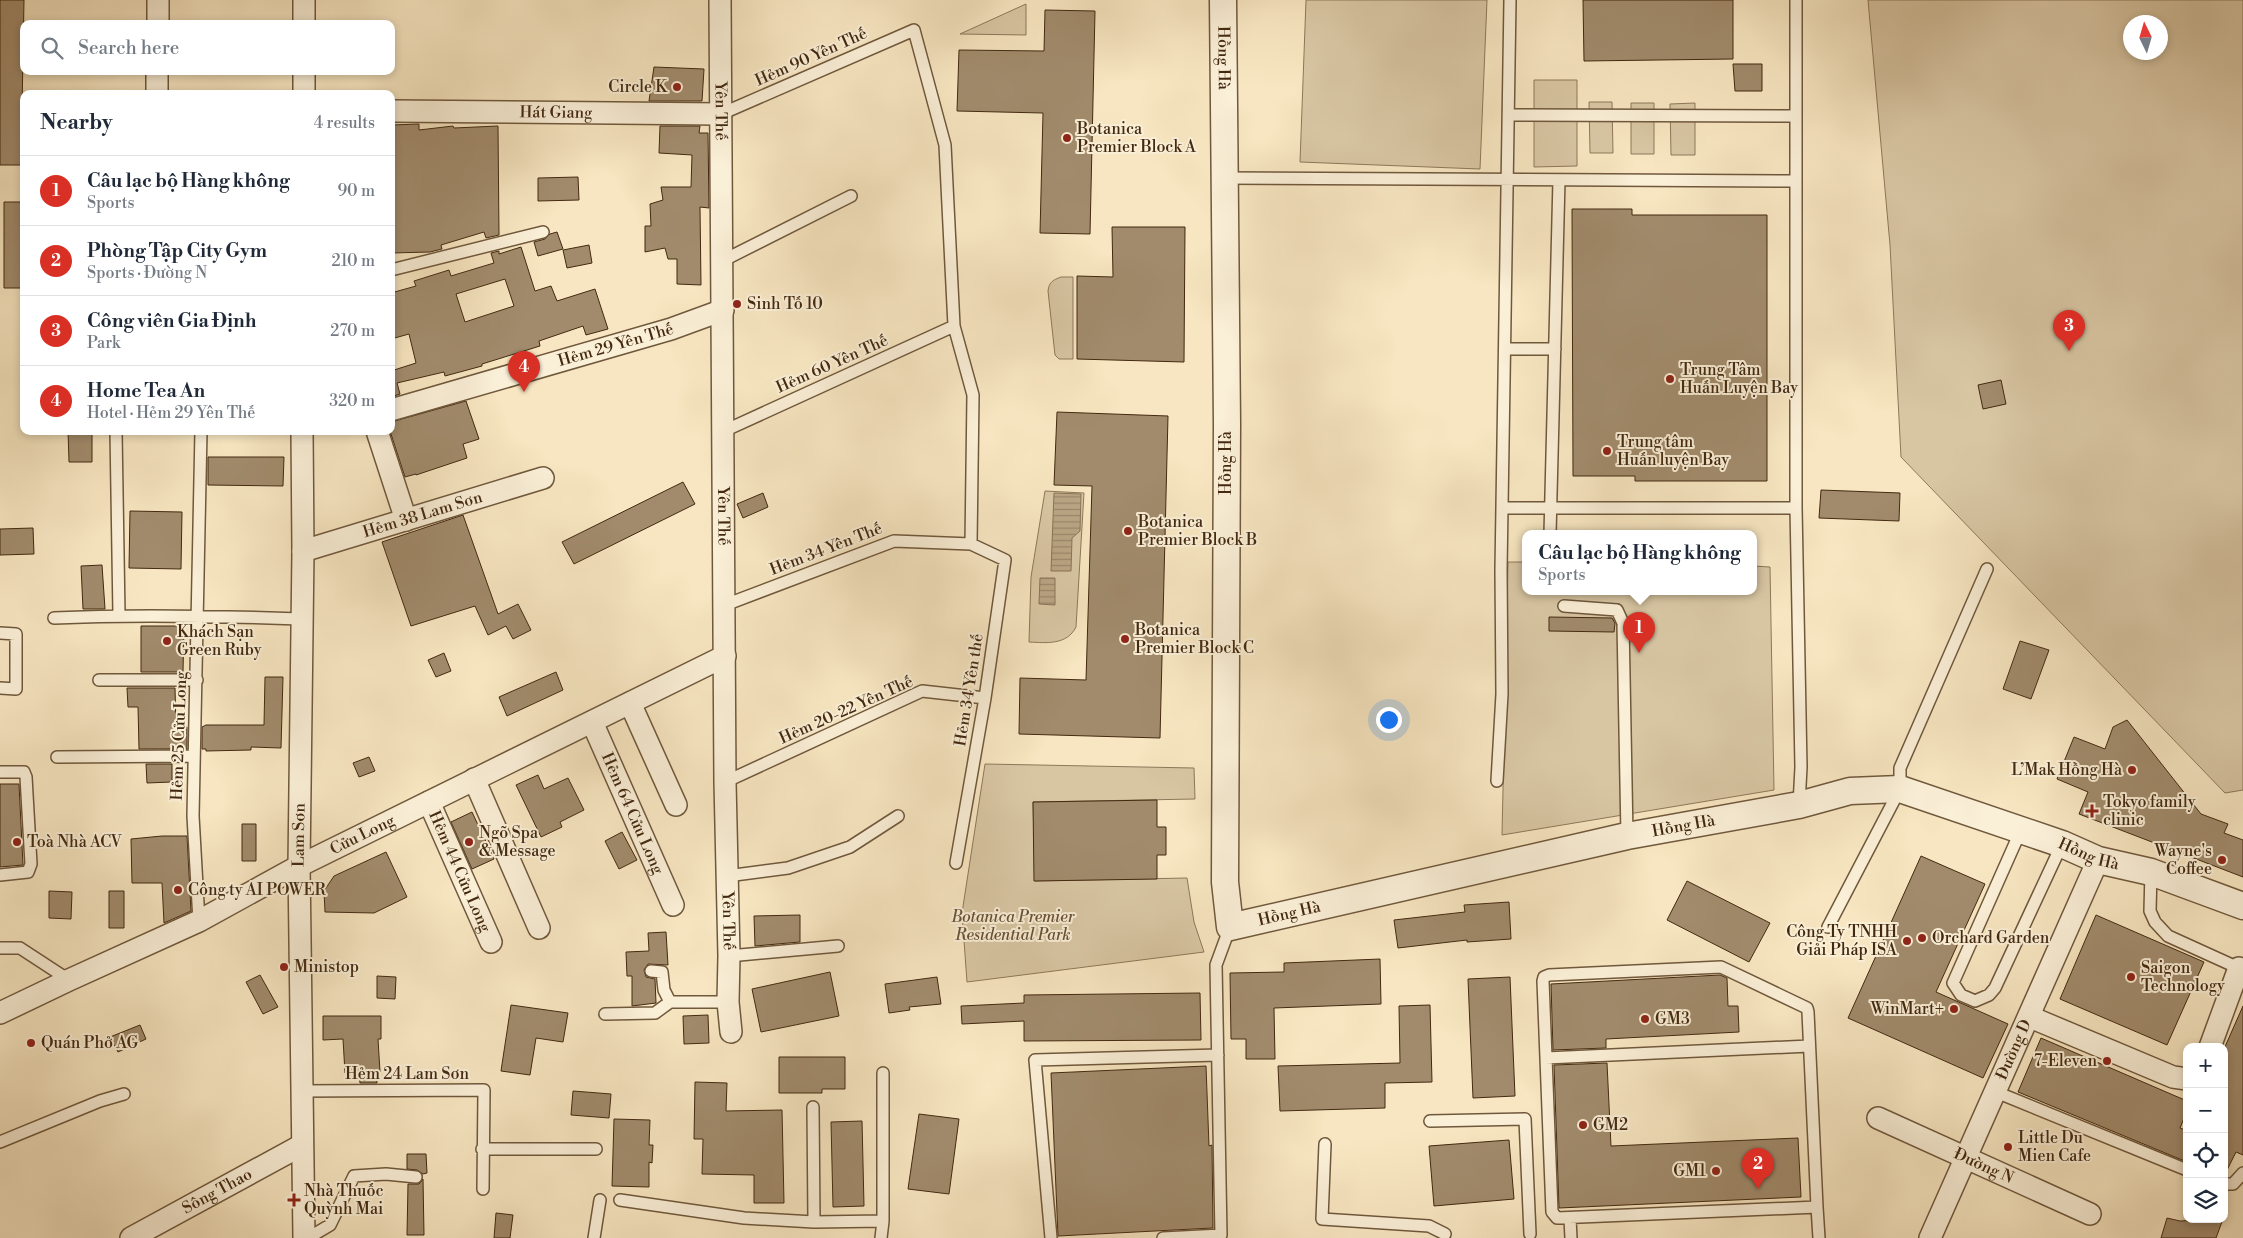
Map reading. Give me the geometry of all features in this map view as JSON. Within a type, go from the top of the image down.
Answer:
[{"type":"street","points":[[158,0],[158,20]]},
{"type":"street","points":[[304,0],[304,20]]},
{"type":"street","name":"Yên Thế","points":[[720,0],[725,782],[729,956],[728,1002],[731,1032]]},
{"type":"street","name":"Hồng Hà","points":[[1223,0],[1227,424],[1225,882],[1230,927],[1626,836],[1799,805],[1850,791],[1900,789],[2062,844],[2098,860],[2150,872],[2243,906]]},
{"type":"street","points":[[157,90],[158,75]]},
{"type":"street","points":[[304,75],[304,90]]},
{"type":"street","name":"Hát Giang","points":[[395,111],[721,114]]},
{"type":"street","name":"Hẻm 29 Yên Thế","points":[[395,409],[671,329],[722,310]]},
{"type":"street","name":"Lam Sơn","points":[[302,435],[303,552],[299,866],[304,1238]]},
{"type":"street","points":[[378,435],[406,520]]},
{"type":"street","name":"Hẻm 38 Lam Sơn","points":[[303,552],[543,478]]},
{"type":"street","name":"Cửu Long","points":[[0,1013],[199,921],[299,866],[725,656]]},
{"type":"street","points":[[630,703],[676,805]]},
{"type":"street","name":"Hẻm 64 Cửu Long","points":[[592,722],[673,905]]},
{"type":"street","points":[[474,780],[540,928]]},
{"type":"street","name":"Hẻm 44 Cửu Long","points":[[429,802],[491,942]]},
{"type":"street","name":"Đường D","points":[[1930,1238],[2030,1017],[2098,860]]},
{"type":"street","points":[[2212,1043],[2241,969]]},
{"type":"street","points":[[2030,1017],[2173,1077],[2183,1078]]},
{"type":"street","name":"Đường N","points":[[1878,1118],[2090,1214]]},
{"type":"street","name":"Sông Thao","points":[[131,1238],[302,1145]]},
{"type":"lane","points":[[1497,781],[1502,694],[1502,508],[1510,0]]},
{"type":"lane","points":[[1796,0],[1796,508],[1801,767],[1799,805]]},
{"type":"lane","name":"Hẻm 90 Yên Thế","points":[[721,114],[914,30],[945,145],[954,326]]},
{"type":"lane","points":[[1509,115],[1796,116]]},
{"type":"lane","points":[[1224,178],[1796,181]]},
{"type":"lane","points":[[1550,530],[1559,180]]},
{"type":"lane","points":[[722,261],[851,196]]},
{"type":"lane","points":[[395,269],[543,232]]},
{"type":"lane","points":[[954,326],[973,395],[971,544]]},
{"type":"lane","name":"Hẻm 60 Yên Thế","points":[[724,431],[954,326]]},
{"type":"lane","points":[[1505,349],[1555,349]]},
{"type":"lane","points":[[116,435],[119,615]]},
{"type":"lane","name":"Hẻm 25 Cửu Long","points":[[199,921],[193,816],[201,435]]},
{"type":"lane","points":[[1502,508],[1551,510],[1796,508]]},
{"type":"lane","name":"Hẻm 34 Yên Thế","points":[[725,604],[894,541],[971,544]]},
{"type":"lane","name":"Hẻm 34 Yên thế","points":[[956,863],[985,698],[1005,560],[971,544]]},
{"type":"lane","points":[[1828,927],[1900,789],[1900,768],[1987,569]]},
{"type":"lane","points":[[1564,606],[1617,610],[1623,623],[1626,836]]},
{"type":"lane","points":[[54,618],[119,615],[198,615],[302,619]]},
{"type":"lane","points":[[0,633],[16,634],[16,689],[0,688]]},
{"type":"lane","points":[[99,680],[196,680]]},
{"type":"lane","name":"Hẻm 20-22 Yên Thế","points":[[725,782],[922,692],[985,698]]},
{"type":"lane","points":[[57,757],[194,756]]},
{"type":"lane","points":[[0,772],[24,772],[26,777],[31,864],[28,872],[0,876]]},
{"type":"lane","points":[[727,876],[788,868],[850,847],[898,816]]},
{"type":"lane","points":[[2021,830],[1953,984],[1961,995],[1975,1001],[1989,995],[1995,988],[2062,844]]},
{"type":"lane","points":[[2150,872],[2150,911],[2155,922],[2168,936],[2241,969]]},
{"type":"lane","points":[[1163,1238],[1221,1235],[1216,965],[1230,927]]},
{"type":"lane","points":[[729,956],[838,946]]},
{"type":"lane","points":[[0,948],[20,948],[69,980]]},
{"type":"lane","points":[[1817,1207],[1557,1218],[1552,1212],[1544,977],[1549,975],[1724,968],[1806,1008],[1810,1046],[1817,1207],[1818,1238]]},
{"type":"lane","points":[[651,971],[662,972],[664,990],[670,1002]]},
{"type":"lane","points":[[605,1014],[655,1013],[670,1002],[728,1002]]},
{"type":"lane","points":[[1546,1058],[1810,1046]]},
{"type":"lane","points":[[1051,1238],[1035,1060],[1218,1055]]},
{"type":"lane","points":[[881,1238],[883,1221],[883,1073]]},
{"type":"lane","name":"Hẻm 24 Lam Sơn","points":[[301,1091],[484,1090],[483,1189]]},
{"type":"lane","points":[[1996,1092],[2183,1168]]},
{"type":"lane","points":[[0,1142],[100,1101],[124,1094]]},
{"type":"lane","points":[[812,1107],[814,1222]]},
{"type":"lane","points":[[1430,1122],[1526,1119],[1530,1234]]},
{"type":"lane","points":[[1325,1144],[1322,1219],[1429,1226],[1445,1234]]},
{"type":"lane","points":[[482,1149],[596,1149]]},
{"type":"lane","points":[[2228,1184],[2233,1184],[2243,1173]]},
{"type":"lane","points":[[308,1238],[330,1225],[354,1176],[386,1174],[416,1177]]},
{"type":"lane","points":[[594,1238],[600,1200]]},
{"type":"lane","points":[[620,1200],[744,1218],[814,1222],[883,1221]]},
{"type":"lane","points":[[1570,1218],[1571,1238]]},
{"type":"green space","points":[[1306,0],[1487,0],[1480,169],[1300,162]]},
{"type":"green space","points":[[1868,0],[2243,0],[2243,790],[2225,793],[1901,457],[1890,245]]},
{"type":"green space","points":[[1026,4],[1026,35],[960,34]]},
{"type":"green space","points":[[1534,80],[1577,80],[1577,166],[1534,167]]},
{"type":"green space","points":[[1589,102],[1612,102],[1613,153],[1590,153]]},
{"type":"green space","points":[[1631,103],[1654,103],[1654,154],[1631,154]]},
{"type":"green space","points":[[1695,103],[1695,155],[1671,155],[1670,104]]},
{"type":"green space","points":[[1061,277],[1073,277],[1073,359],[1059,359],[1055,355],[1048,291],[1049,285]]},
{"type":"green space","points":[[1045,491],[1084,493],[1076,627],[1067,637],[1056,642],[1029,642],[1031,577]]},
{"type":"green space","points":[[1508,562],[1522,562],[1522,595],[1757,595],[1757,566],[1770,567],[1774,790],[1502,835]]},
{"type":"green space","name":"Botanica Premier Residential Park","points":[[985,764],[1194,768],[1195,799],[1033,802],[1035,881],[1187,878],[1194,922],[1204,952],[967,982],[962,913]]},
{"type":"shaded area","points":[[1054,493],[1081,494],[1080,531],[1072,538],[1071,571],[1051,571]]},
{"type":"shaded area","points":[[1040,578],[1055,578],[1055,605],[1039,604]]},
{"type":"building","points":[[0,0],[24,0],[24,20],[20,20],[20,75],[23,75],[22,90],[20,90],[20,165],[0,165]]},
{"type":"building","points":[[1583,0],[1733,0],[1733,59],[1584,61]]},
{"type":"building","name":"Botanica Premier Block A","points":[[1045,10],[1095,11],[1090,234],[1040,233],[1043,113],[957,111],[959,50],[1044,51]]},
{"type":"building","points":[[1733,64],[1762,64],[1762,91],[1735,91]]},
{"type":"building","name":"Circle K","points":[[654,67],[704,69],[702,101],[649,101]]},
{"type":"building","points":[[419,124],[419,130],[453,126],[454,128],[498,126],[499,235],[486,238],[484,232],[441,245],[442,249],[430,252],[395,253],[395,125]]},
{"type":"building","points":[[660,126],[700,126],[699,133],[708,133],[709,208],[700,207],[701,285],[677,284],[677,259],[668,259],[665,248],[645,252],[645,226],[651,226],[650,204],[663,200],[661,187],[691,187],[692,155],[659,153]]},
{"type":"building","points":[[578,177],[579,200],[538,201],[538,178]]},
{"type":"building","points":[[4,202],[20,202],[20,288],[4,288]]},
{"type":"building","name":"Trung Tâm Huấn Luyện Bay","points":[[1572,209],[1632,209],[1632,215],[1767,215],[1767,481],[1635,481],[1635,476],[1573,476]]},
{"type":"building","points":[[1112,227],[1185,227],[1184,362],[1077,359],[1077,276],[1113,277]]},
{"type":"building","points":[[557,232],[563,249],[538,256],[534,242],[545,239],[550,234]]},
{"type":"building","points":[[589,245],[592,263],[567,268],[563,250]]},
{"type":"building","points":[[521,247],[535,291],[551,286],[557,301],[595,289],[608,329],[586,335],[583,326],[539,341],[540,346],[482,364],[482,366],[445,376],[444,372],[397,383],[400,394],[395,396],[395,370],[416,363],[409,334],[395,338],[395,292],[416,286],[414,281],[449,270],[451,276],[494,263],[491,253],[499,251],[499,254]],"holes":[[[505,279],[514,306],[465,322],[456,294]]]},
{"type":"building","points":[[2001,380],[2006,404],[1983,409],[1978,385]]},
{"type":"building","points":[[466,401],[479,439],[463,444],[467,458],[405,477],[391,435],[395,435],[395,421]]},
{"type":"building","points":[[1057,412],[1168,416],[1160,738],[1019,734],[1020,678],[1086,680],[1092,486],[1054,485]]},
{"type":"building","points":[[68,435],[92,435],[92,462],[69,462]]},
{"type":"building","points":[[208,457],[284,457],[283,486],[208,485]]},
{"type":"building","points":[[683,482],[695,504],[574,564],[562,542]]},
{"type":"building","points":[[1821,490],[1900,493],[1899,521],[1819,518]]},
{"type":"building","points":[[763,493],[768,507],[743,518],[737,504]]},
{"type":"building","points":[[130,511],[182,512],[181,569],[129,568]]},
{"type":"building","points":[[463,515],[498,614],[518,604],[531,630],[513,639],[506,626],[488,635],[475,606],[411,626],[382,542]]},
{"type":"building","points":[[33,528],[34,554],[0,555],[0,529]]},
{"type":"building","points":[[102,565],[105,609],[83,609],[81,566]]},
{"type":"building","points":[[1549,617],[1612,618],[1615,623],[1614,632],[1549,631]]},
{"type":"building","points":[[141,626],[184,626],[183,672],[141,672]]},
{"type":"building","points":[[2020,641],[2049,650],[2031,699],[2003,689]]},
{"type":"building","points":[[444,653],[451,671],[436,677],[428,660]]},
{"type":"building","points":[[556,672],[563,690],[507,716],[499,697]]},
{"type":"building","points":[[265,677],[283,677],[281,748],[251,747],[251,750],[206,751],[206,749],[202,749],[202,727],[206,725],[264,725]]},
{"type":"building","points":[[127,688],[175,688],[176,727],[187,727],[187,749],[139,749],[138,707],[128,707]]},
{"type":"building","name":"L’Mak Hồng Hà","points":[[2127,720],[2201,814],[2228,824],[2224,833],[2243,840],[2243,877],[2079,814],[2088,792],[2057,779],[2074,737],[2105,749],[2113,727]]},
{"type":"building","points":[[369,757],[375,771],[359,777],[353,763]]},
{"type":"building","points":[[146,764],[172,764],[172,782],[147,783]]},
{"type":"building","points":[[538,775],[544,789],[568,778],[584,810],[560,822],[562,827],[541,837],[516,785]]},
{"type":"building","points":[[0,784],[19,784],[23,865],[0,867]]},
{"type":"building","points":[[1157,800],[1157,827],[1166,827],[1166,855],[1157,855],[1157,879],[1034,881],[1033,802]]},
{"type":"building","name":"Ngõ Spa & Message","points":[[472,812],[494,859],[472,869],[451,822]]},
{"type":"building","points":[[242,824],[256,824],[256,861],[242,861]]},
{"type":"building","points":[[622,832],[637,860],[619,869],[605,841]]},
{"type":"building","name":"Công ty AI POWER","points":[[187,836],[191,911],[164,923],[162,883],[132,883],[131,839]]},
{"type":"building","points":[[386,852],[407,897],[374,913],[325,912],[324,891],[334,876]]},
{"type":"building","name":"Orchard Garden","points":[[1921,856],[1985,884],[1936,992],[2008,1024],[1983,1078],[1848,1018]]},
{"type":"building","points":[[1687,881],[1770,923],[1749,962],[1667,920]]},
{"type":"building","points":[[49,891],[72,892],[71,919],[49,918]]},
{"type":"building","points":[[109,891],[124,891],[124,928],[109,928]]},
{"type":"building","points":[[1509,902],[1511,939],[1467,942],[1467,940],[1398,948],[1394,920],[1465,912],[1464,905]]},
{"type":"building","points":[[800,915],[800,942],[755,946],[754,916]]},
{"type":"building","points":[[2096,915],[2204,962],[2167,1045],[2060,999]]},
{"type":"building","points":[[666,932],[668,965],[648,964],[644,970],[646,977],[655,979],[656,1003],[632,1006],[632,976],[627,976],[626,952],[649,951],[648,933]]},
{"type":"building","points":[[1380,959],[1381,1004],[1274,1008],[1275,1059],[1246,1059],[1246,1039],[1231,1039],[1230,973],[1284,972],[1284,963]]},
{"type":"building","points":[[830,972],[839,1016],[761,1032],[752,989]]},
{"type":"building","points":[[260,975],[278,1007],[263,1014],[246,982]]},
{"type":"building","name":"GM3","points":[[1720,975],[1727,978],[1728,1006],[1738,1006],[1739,1032],[1606,1039],[1606,1048],[1553,1050],[1551,984]]},
{"type":"building","points":[[377,976],[396,977],[395,999],[377,998]]},
{"type":"building","points":[[937,977],[941,1004],[909,1007],[910,1010],[889,1013],[885,984]]},
{"type":"building","points":[[1510,977],[1515,1096],[1473,1098],[1468,979]]},
{"type":"building","points":[[1200,993],[1201,1040],[1024,1041],[1024,1021],[962,1024],[961,1006],[1024,1003],[1024,995]]},
{"type":"building","points":[[511,1005],[568,1013],[563,1042],[536,1038],[530,1075],[501,1071]]},
{"type":"building","points":[[1430,1005],[1432,1082],[1385,1083],[1385,1108],[1280,1111],[1278,1066],[1400,1063],[1399,1006]]},
{"type":"building","points":[[2243,1006],[2243,1155],[2236,1152],[2228,1168],[2228,1043]]},
{"type":"building","points":[[708,1015],[709,1043],[684,1044],[683,1016]]},
{"type":"building","points":[[323,1016],[381,1016],[381,1039],[378,1039],[380,1072],[376,1072],[377,1083],[360,1083],[359,1072],[345,1073],[343,1039],[323,1040]]},
{"type":"building","points":[[140,1025],[146,1039],[118,1052],[110,1037]]},
{"type":"building","points":[[2041,1038],[2183,1099],[2183,1121],[2180,1128],[2183,1129],[2183,1160],[2018,1092]]},
{"type":"building","points":[[779,1057],[845,1057],[845,1089],[822,1089],[822,1093],[779,1093]]},
{"type":"building","points":[[1607,1063],[1611,1146],[1798,1138],[1801,1197],[1559,1208],[1554,1065]]},
{"type":"building","points":[[1206,1066],[1209,1146],[1212,1145],[1213,1228],[1058,1236],[1051,1073]]},
{"type":"building","points":[[695,1082],[727,1083],[726,1111],[782,1110],[784,1203],[754,1203],[754,1175],[702,1174],[703,1139],[694,1139]]},
{"type":"building","points":[[573,1091],[611,1094],[609,1118],[571,1115]]},
{"type":"building","points":[[919,1114],[959,1119],[949,1194],[908,1189]]},
{"type":"building","points":[[614,1119],[650,1120],[649,1145],[653,1145],[652,1163],[649,1162],[649,1187],[612,1186]]},
{"type":"building","points":[[862,1121],[864,1206],[833,1207],[831,1122]]},
{"type":"building","points":[[1509,1140],[1514,1199],[1434,1206],[1429,1146]]},
{"type":"building","points":[[407,1154],[426,1154],[427,1173],[423,1174],[417,1170],[407,1169]]},
{"type":"building","points":[[423,1179],[424,1235],[407,1235],[408,1184],[419,1184]]},
{"type":"building","points":[[496,1213],[513,1215],[510,1238],[494,1238]]},
{"type":"building","points":[[2167,1218],[2183,1221],[2183,1223],[2222,1223],[2216,1238],[2161,1238]]},
{"type":"place","name":"Circle K","points":[[677,87]]},
{"type":"place","name":"Botanica Premier Block A","points":[[1067,138]]},
{"type":"place","name":"Sinh Tố 10","points":[[737,304]]},
{"type":"place","name":"Công viên Gia Định","points":[[2069,351]]},
{"type":"place","name":"Trung Tâm Huấn Luyện Bay","points":[[1670,379]]},
{"type":"place","name":"Home Tea An","points":[[524,392]]},
{"type":"place","name":"Trung tâm Huấn luyện Bay","points":[[1607,451]]},
{"type":"place","name":"Botanica Premier Block B","points":[[1128,531]]},
{"type":"place","name":"Botanica Premier Block C","points":[[1125,639]]},
{"type":"place","name":"Khách Sạn Green Ruby","points":[[167,641]]},
{"type":"place","name":"Câu lạc bộ Hàng không","points":[[1639,653]]},
{"type":"place","name":"L’Mak Hồng Hà","points":[[2132,770]]},
{"type":"place","name":"Tokyo family clinic","points":[[2092,811]]},
{"type":"place","name":"Toà Nhà ACV","points":[[17,842]]},
{"type":"place","name":"Ngõ Spa & Message","points":[[469,842]]},
{"type":"place","name":"Wayne's Coffee","points":[[2222,860]]},
{"type":"place","name":"Công ty AI POWER","points":[[178,890]]},
{"type":"place","name":"Orchard Garden","points":[[1922,938]]},
{"type":"place","name":"Công Ty TNHH Giải Pháp ISA","points":[[1907,941]]},
{"type":"place","name":"Ministop","points":[[284,967]]},
{"type":"place","name":"Saigon Technology","points":[[2131,977]]},
{"type":"place","name":"WinMart+","points":[[1954,1009]]},
{"type":"place","name":"GM3","points":[[1645,1019]]},
{"type":"place","name":"Quán Phở AG","points":[[31,1043]]},
{"type":"place","name":"7-Eleven","points":[[2107,1061]]},
{"type":"place","name":"GM2","points":[[1583,1125]]},
{"type":"place","name":"Little Du Mien Cafe","points":[[2008,1147]]},
{"type":"place","name":"GM1","points":[[1716,1171]]},
{"type":"place","name":"Phòng Tập City Gym","points":[[1758,1189]]},
{"type":"place","name":"Nhà Thuốc Quỳnh Mai","points":[[294,1200]]}]
